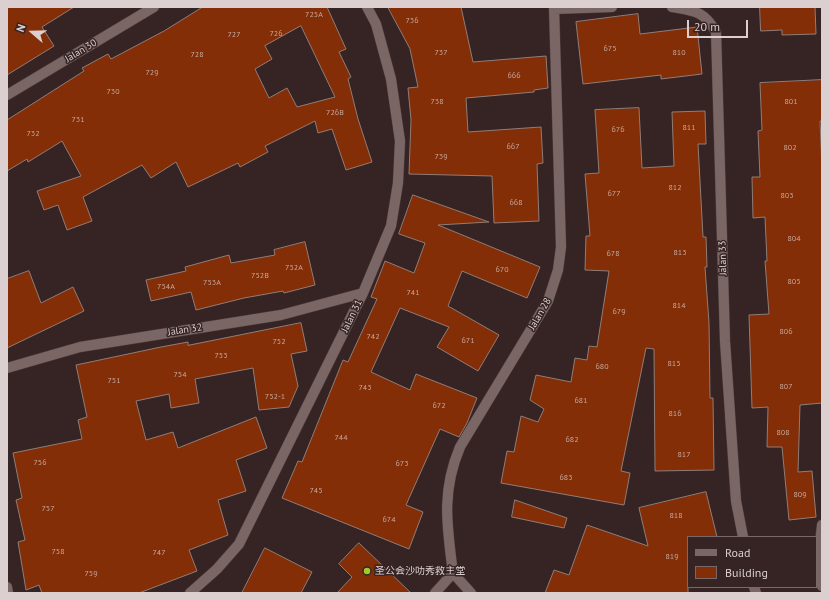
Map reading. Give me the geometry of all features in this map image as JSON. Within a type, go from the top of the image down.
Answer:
[{"type":"street","name":"Jalan 30","points":[[7,95],[154,7]]},
{"type":"street","name":"Jalan 31","points":[[190,593],[217,569],[239,544],[363,293],[391,226],[398,183],[400,141],[391,79],[376,24],[367,7]]},
{"type":"street","points":[[554,8],[612,7]]},
{"type":"street","name":"Jalan 33","points":[[672,7],[698,11],[709,20],[716,32],[725,341],[736,502],[744,536]]},
{"type":"street","name":"Jalan 28","points":[[454,573],[448,533],[446,499],[451,468],[460,447],[548,301],[558,270],[561,247],[554,8]]},
{"type":"street","name":"Jalan 32","points":[[7,368],[80,347],[281,315],[363,293]]},
{"type":"street","points":[[822,524],[817,570],[822,586]]},
{"type":"street","points":[[435,593],[454,573],[471,593]]},
{"type":"street","points":[[7,587],[8,593]]},
{"type":"building","points":[[7,7],[74,7],[42,27],[54,46],[7,75]]},
{"type":"building","points":[[203,7],[327,7],[346,49],[339,52],[351,77],[348,79],[358,119],[372,162],[346,170],[332,129],[318,133],[315,121],[265,146],[268,152],[240,167],[238,163],[188,187],[176,162],[151,178],[142,165],[83,197],[92,221],[67,230],[58,205],[44,210],[37,191],[81,176],[62,141],[28,162],[27,159],[7,171],[7,120],[84,71],[82,68],[108,54],[111,59],[164,31]],"holes":[[[301,26],[335,97],[297,107],[287,88],[269,98],[255,69],[272,59],[265,46]]]},
{"type":"building","points":[[388,7],[461,7],[473,62],[546,56],[548,88],[534,90],[534,92],[466,98],[468,132],[541,127],[543,163],[537,164],[539,221],[494,223],[492,176],[409,174],[411,120],[408,88],[418,87],[410,49]]},
{"type":"building","points":[[760,7],[815,7],[816,34],[782,35],[782,30],[761,31]]},
{"type":"building","points":[[638,14],[640,34],[697,27],[702,74],[661,79],[661,75],[583,84],[576,22]]},
{"type":"building","points":[[822,80],[822,121],[820,121],[822,167],[822,403],[800,405],[798,472],[812,471],[816,517],[789,520],[782,447],[767,447],[768,407],[752,408],[749,315],[769,314],[765,261],[767,261],[765,217],[753,218],[752,177],[760,177],[758,131],[762,130],[760,83]]},
{"type":"building","points":[[639,108],[642,168],[674,166],[672,112],[705,111],[706,144],[698,144],[703,237],[706,237],[707,267],[705,267],[709,323],[710,398],[713,398],[714,470],[655,471],[654,349],[646,348],[621,471],[630,473],[624,505],[501,483],[507,451],[514,452],[521,416],[538,422],[544,409],[530,400],[536,375],[571,382],[575,358],[587,360],[589,346],[597,347],[609,271],[585,270],[586,236],[590,236],[585,174],[599,173],[595,110]]},
{"type":"building","points":[[413,195],[489,222],[438,225],[540,267],[527,298],[462,271],[448,306],[499,335],[478,371],[437,347],[449,327],[400,308],[371,372],[410,390],[416,374],[477,398],[467,423],[459,437],[440,429],[406,505],[423,512],[409,549],[282,498],[298,461],[302,462],[343,360],[348,362],[377,299],[371,297],[385,261],[414,273],[425,243],[399,234]]},
{"type":"building","points":[[305,242],[315,285],[284,293],[283,291],[244,298],[196,310],[191,292],[151,301],[146,280],[186,271],[185,267],[229,255],[231,263],[275,255],[274,250]]},
{"type":"building","points":[[29,271],[41,303],[73,287],[84,311],[7,348],[7,279]]},
{"type":"building","points":[[301,323],[307,351],[291,354],[298,386],[289,407],[259,410],[253,368],[195,379],[199,403],[171,408],[169,394],[136,401],[146,440],[173,432],[178,448],[256,417],[267,448],[236,460],[246,491],[218,500],[228,535],[189,550],[197,571],[139,593],[42,593],[39,585],[26,590],[18,542],[25,540],[16,500],[22,498],[13,453],[82,439],[78,420],[87,417],[76,365],[161,347],[188,342],[188,345]]},
{"type":"building","points":[[706,492],[717,536],[687,536],[688,593],[545,593],[554,570],[569,575],[587,525],[648,546],[639,508]]},
{"type":"building","points":[[515,500],[567,518],[564,528],[512,517]]},
{"type":"building","name":"圣公会沙叻秀救主堂","points":[[359,543],[411,593],[337,593],[352,577],[339,564]]},
{"type":"building","points":[[265,548],[312,572],[301,593],[242,593]]},
{"type":"place","name":"圣公会沙叻秀救主堂","points":[[367,571]]}]
